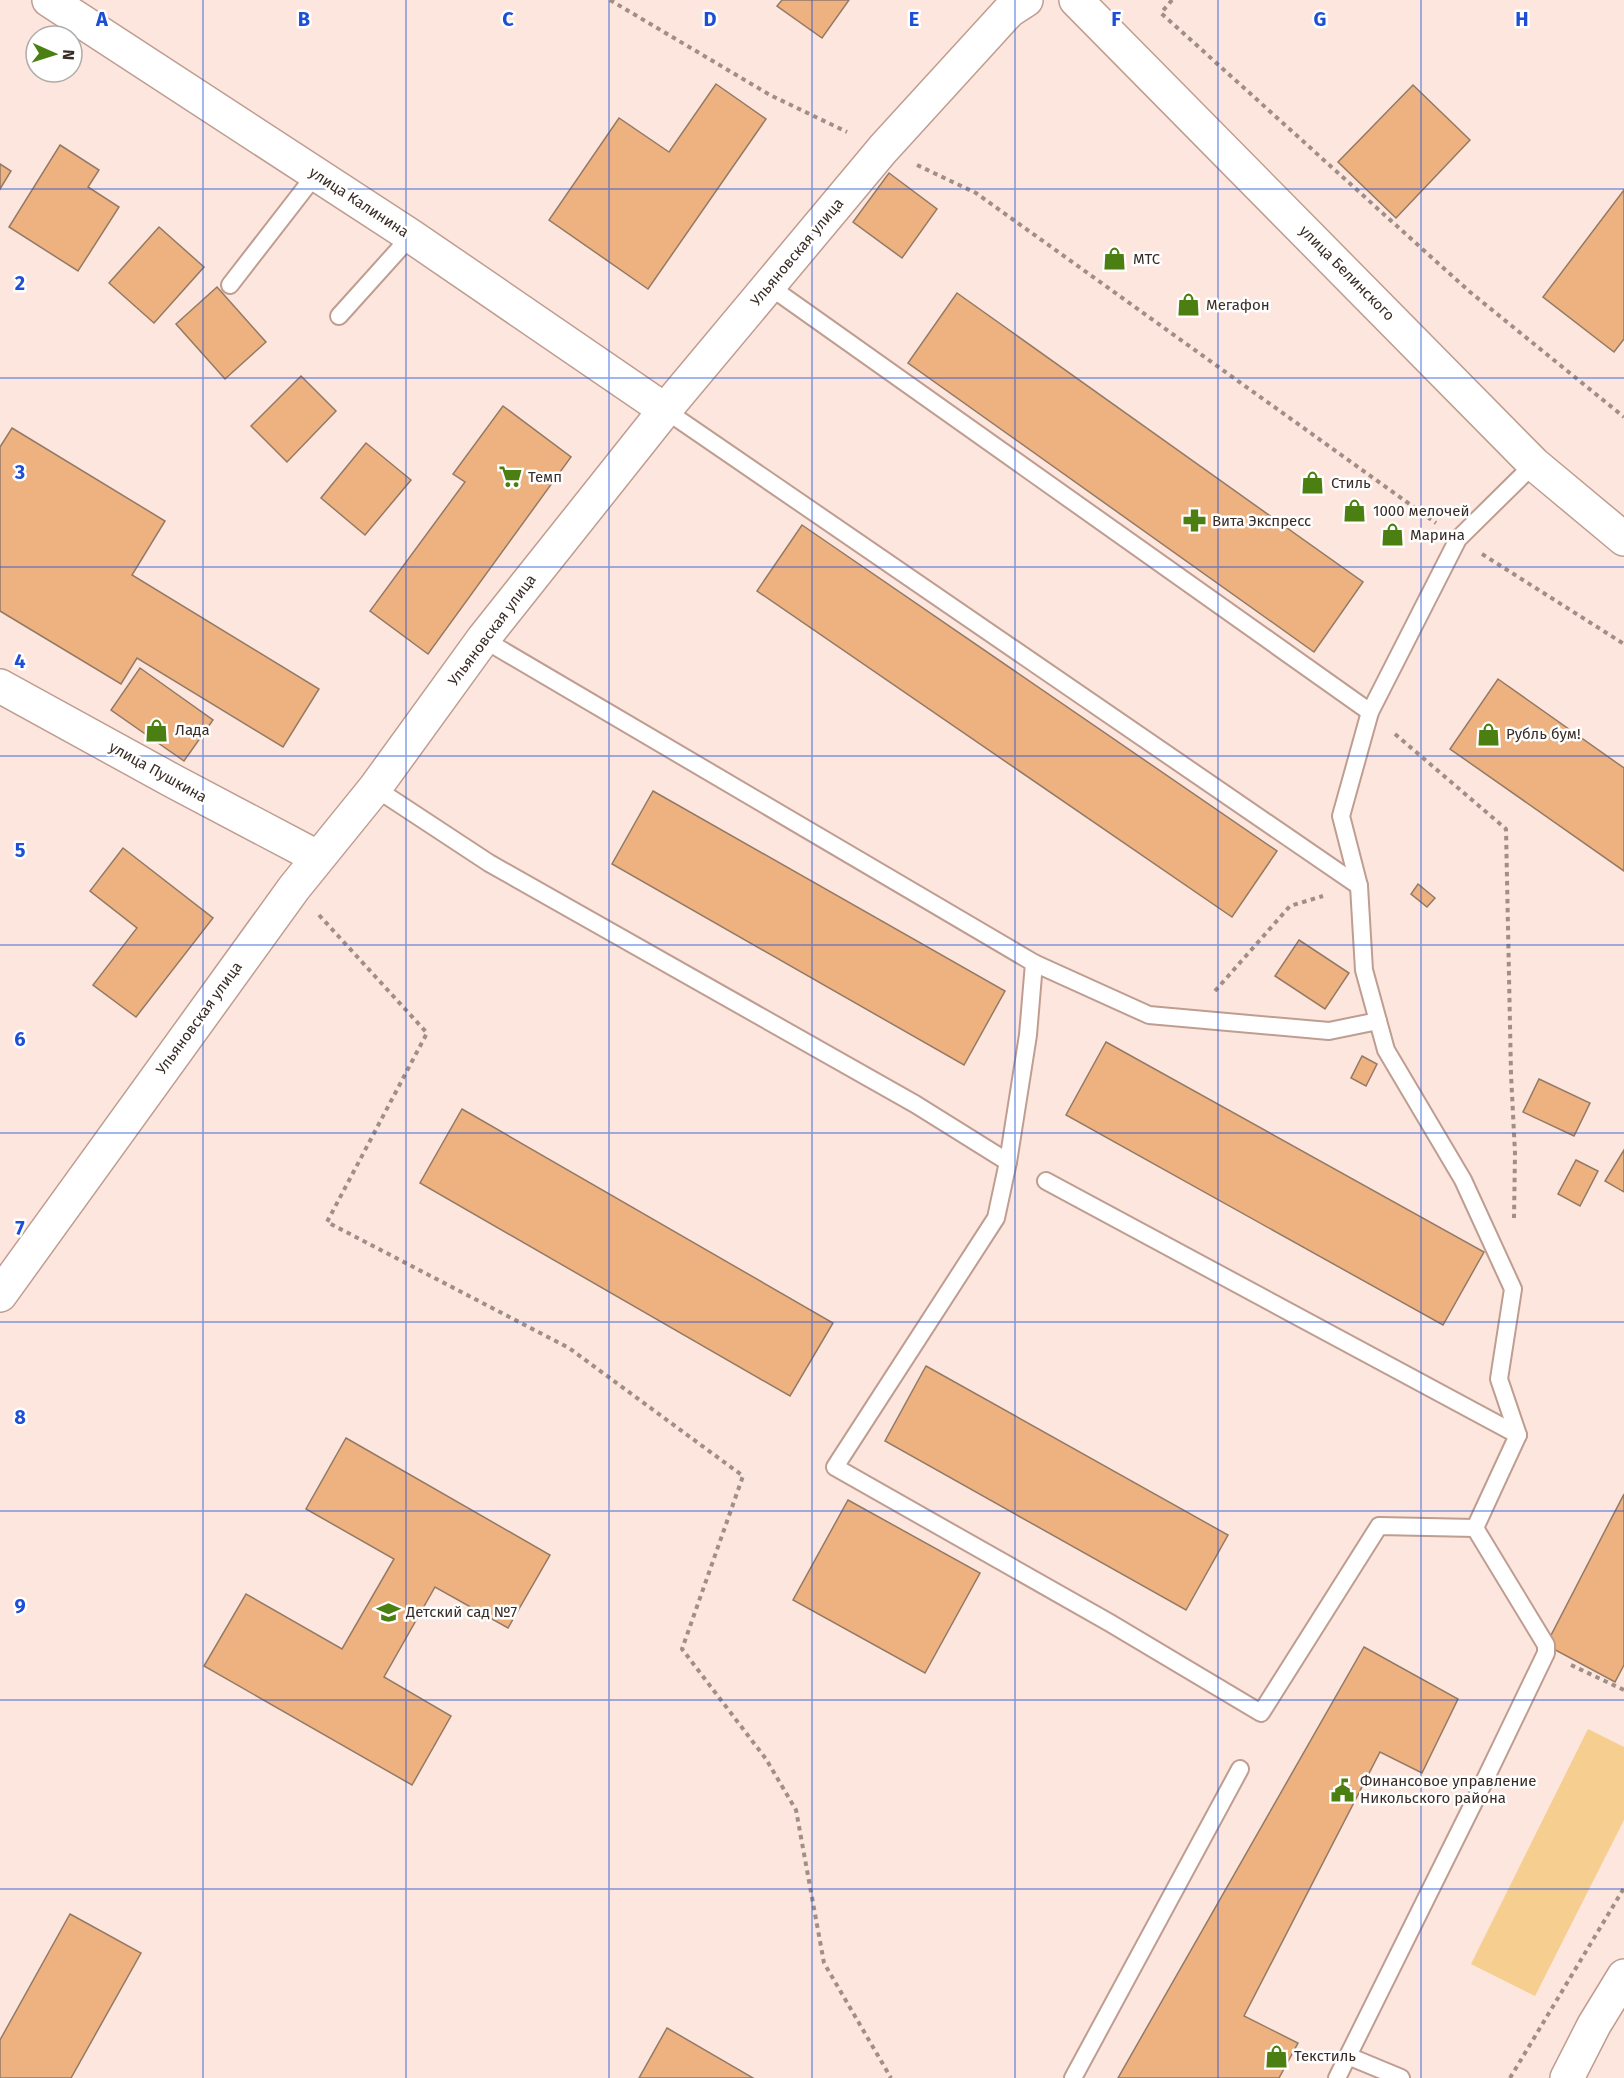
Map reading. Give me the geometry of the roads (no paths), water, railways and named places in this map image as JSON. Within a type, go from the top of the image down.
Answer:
[{"type":"street","name":"улица Калинина","points":[[49,0],[411,236],[665,410]]},
{"type":"street","name":"Ульяновская улица","points":[[0,1295],[294,888],[375,788],[483,639],[665,410],[883,149],[1009,11],[1026,0]]},
{"type":"street","name":"улица Белинского","points":[[1076,0],[1534,464],[1624,539]]},
{"type":"street","name":"улица Пушкина","points":[[0,686],[317,857]]},
{"type":"street","points":[[1566,2078],[1624,1976]]},
{"type":"lane","points":[[230,285],[316,174]]},
{"type":"lane","points":[[339,316],[411,236]]},
{"type":"lane","points":[[769,286],[1370,712]]},
{"type":"lane","points":[[665,410],[1359,886]]},
{"type":"lane","points":[[1475,1528],[1518,1435],[1499,1379],[1513,1289],[1463,1180],[1386,1050],[1364,970],[1359,886],[1341,816],[1370,712],[1458,539],[1534,464]]},
{"type":"lane","points":[[483,639],[1034,963],[1149,1015],[1329,1031],[1378,1021]]},
{"type":"lane","points":[[375,788],[489,863],[915,1104],[1008,1162]]},
{"type":"lane","points":[[1034,963],[1028,1035],[1008,1162],[996,1218],[835,1467],[1110,1623],[1261,1713],[1379,1526],[1475,1528]]},
{"type":"lane","points":[[1046,1181],[1518,1435]]},
{"type":"lane","points":[[1337,2078],[1546,1653],[1546,1645],[1475,1528]]},
{"type":"lane","points":[[1073,2078],[1240,1769]]},
{"type":"lane","points":[[1348,2056],[1401,2078]]},
{"type":"place","name":"МТС","points":[[1115,259]]},
{"type":"place","name":"Мегафон","points":[[1188,305]]},
{"type":"place","name":"Темп","points":[[510,477]]},
{"type":"place","name":"Стиль","points":[[1313,483]]},
{"type":"place","name":"1000 мелочей","points":[[1355,511]]},
{"type":"place","name":"Вита Экспресс","points":[[1194,521]]},
{"type":"place","name":"Марина","points":[[1392,535]]},
{"type":"place","name":"Лада","points":[[157,730]]},
{"type":"place","name":"Рубль бум!","points":[[1488,734]]},
{"type":"place","name":"Детский сад №7","points":[[388,1612]]},
{"type":"place","name":"Финансовое управление Никольского района","points":[[1342,1790]]},
{"type":"place","name":"Текстиль","points":[[1276,2056]]}]
